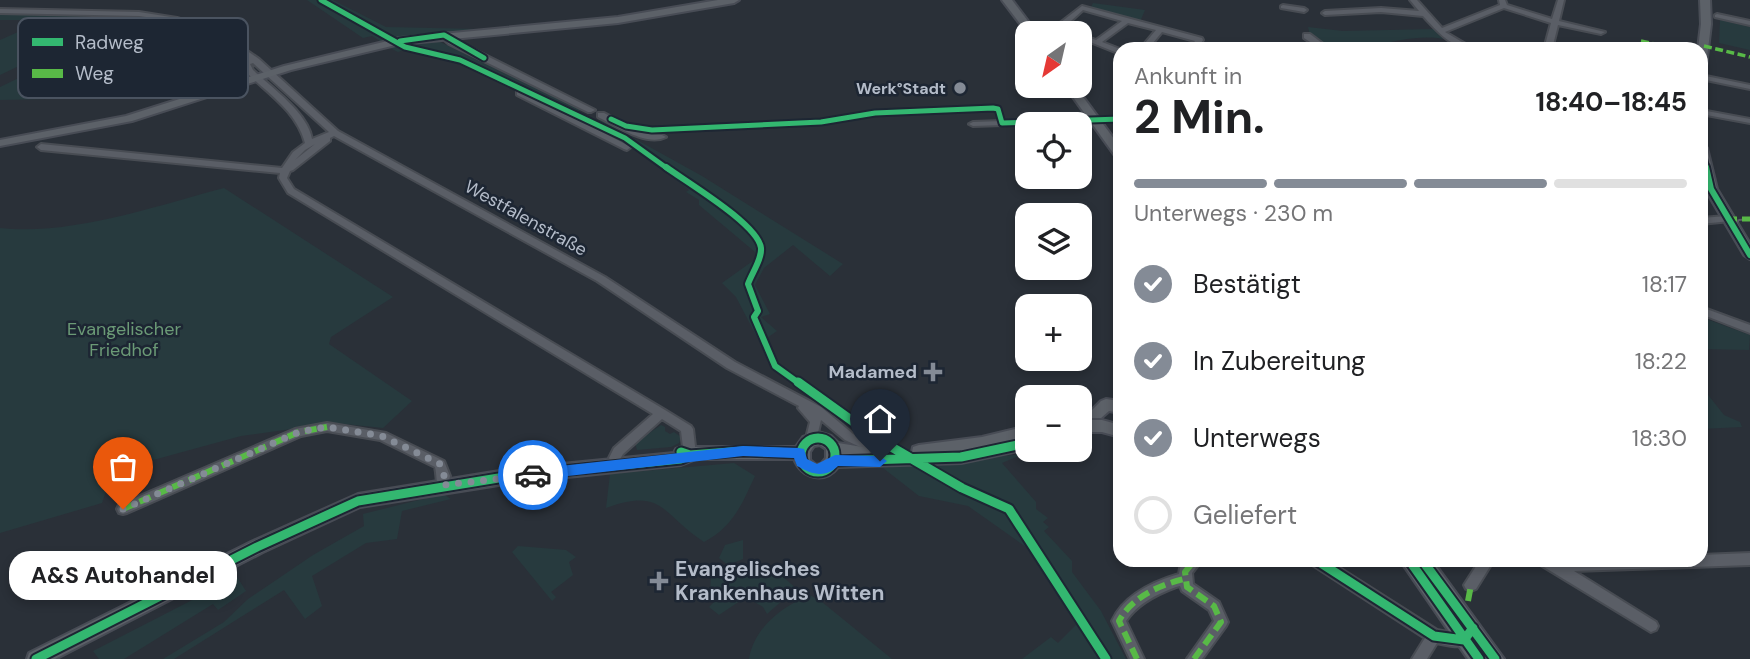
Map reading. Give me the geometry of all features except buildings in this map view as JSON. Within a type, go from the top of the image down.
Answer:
[{"type":"main road","points":[[248,82],[291,72],[346,54],[444,35],[618,20],[734,0]]},
{"type":"main road","points":[[1007,0],[1023,21]]},
{"type":"main road","points":[[1703,42],[1705,0]]},
{"type":"main road","points":[[0,143],[128,119],[196,98]]},
{"type":"main road","points":[[1079,98],[1113,145]]},
{"type":"main road","points":[[1708,191],[1750,255]]},
{"type":"main road","points":[[1111,428],[1106,405],[1113,406]]},
{"type":"main road","points":[[1092,421],[1111,428]]},
{"type":"main road","points":[[1092,427],[1111,428]]},
{"type":"main road","points":[[882,457],[955,448],[1015,435]]},
{"type":"main road","points":[[36,659],[299,527],[358,501],[511,475],[681,459],[690,455],[805,447],[882,457],[961,457],[1015,446]]},
{"type":"main road","points":[[805,447],[801,462],[810,469],[827,468],[833,451]]},
{"type":"main road","points":[[511,475],[544,467],[615,458],[682,452],[690,455]]},
{"type":"main road","points":[[52,659],[260,553],[391,495]]},
{"type":"main road","points":[[1415,567],[1463,626],[1495,659]]},
{"type":"main road","points":[[1426,567],[1463,626],[1479,659]]},
{"type":"street","points":[[1413,0],[1454,42]]},
{"type":"street","points":[[1550,42],[1561,0]]},
{"type":"street","points":[[1442,32],[1503,3],[1554,22],[1601,32]]},
{"type":"street","points":[[1283,7],[1304,10]]},
{"type":"street","points":[[1066,21],[1082,9],[1199,40],[1198,42]]},
{"type":"street","name":"Westfalenstraße","points":[[0,10],[116,12],[166,18]]},
{"type":"street","points":[[1325,13],[1381,10],[1426,14]]},
{"type":"street","points":[[1717,16],[1750,23]]},
{"type":"street","points":[[1097,43],[1125,22]]},
{"type":"street","points":[[1150,42],[1159,31]]},
{"type":"street","points":[[457,34],[457,45]]},
{"type":"street","points":[[444,35],[457,45],[591,113],[601,115],[640,135],[662,137]]},
{"type":"street","points":[[1307,36],[1316,42]]},
{"type":"street","points":[[1092,41],[1113,49]]},
{"type":"street","name":"Westfalenstraße","points":[[248,58],[256,61],[335,133],[601,279],[732,365],[827,418],[882,457]]},
{"type":"street","points":[[248,67],[307,129],[335,133]]},
{"type":"street","points":[[1708,79],[1750,87]]},
{"type":"street","points":[[520,93],[627,147]]},
{"type":"street","points":[[580,121],[591,113]]},
{"type":"street","points":[[1708,113],[1750,121]]},
{"type":"street","points":[[973,124],[1113,120]]},
{"type":"street","points":[[307,129],[308,142]]},
{"type":"street","points":[[335,133],[308,142],[285,171],[283,178],[291,191],[687,429],[690,455]]},
{"type":"street","points":[[41,147],[269,172],[285,171],[335,133]]},
{"type":"street","points":[[1708,220],[1727,219]]},
{"type":"street","points":[[1708,313],[1750,329]]},
{"type":"street","name":"Westfalenstraße","points":[[791,398],[816,421],[805,447]]},
{"type":"street","points":[[615,458],[618,451],[661,413]]},
{"type":"street","points":[[827,418],[833,451]]},
{"type":"street","points":[[123,509],[299,432],[327,427],[382,436],[440,464],[444,475],[443,485]]},
{"type":"street","points":[[1708,560],[1750,559]]},
{"type":"street","points":[[1189,567],[1184,579],[1195,595],[1214,606],[1221,621],[1194,659]]},
{"type":"street","points":[[1327,567],[1434,636],[1447,640],[1463,626]]},
{"type":"street","points":[[1471,585],[1483,567]]},
{"type":"street","points":[[1555,567],[1651,626]]},
{"type":"street","points":[[1137,659],[1119,621],[1122,611],[1173,581],[1184,579]]},
{"type":"street","points":[[1419,659],[1434,636]]},
{"type":"green space","points":[[307,0],[333,0],[386,27],[478,29],[383,43],[372,36],[363,38]]},
{"type":"green space","points":[[1093,3],[1145,10],[1139,24],[1090,9]]},
{"type":"green space","points":[[85,13],[149,18],[26,17],[0,20],[0,14]]},
{"type":"green space","points":[[1720,20],[1750,27],[1750,50],[1719,43]]},
{"type":"green space","points":[[1308,27],[1343,31],[1434,29],[1443,39],[1426,37],[1390,42],[1322,42],[1310,36]]},
{"type":"green space","points":[[18,32],[18,66],[0,75],[0,40]]},
{"type":"green space","points":[[436,40],[581,110],[572,115],[467,66],[406,49],[398,52],[388,47]]},
{"type":"green space","points":[[18,78],[18,98],[93,98],[0,100],[0,87]]},
{"type":"green space","points":[[601,120],[702,176],[843,264],[830,276],[793,245],[764,268],[755,285],[770,314],[761,317],[777,331],[760,343],[736,297],[722,283],[757,258],[755,252],[699,205],[699,200],[686,192],[689,190],[626,142],[592,125]]},
{"type":"green space","name":"Evangelischer Friedhof","points":[[224,188],[393,297],[331,337],[329,344],[412,401],[383,428],[335,423],[241,436],[113,471],[102,503],[0,533],[0,228],[55,228],[84,224]]},
{"type":"green space","points":[[1708,320],[1750,335],[1749,350],[1708,349]]},
{"type":"green space","points":[[1708,395],[1724,415],[1740,422],[1742,427],[1708,429]]},
{"type":"green space","points":[[661,425],[670,434],[674,432],[681,437],[679,443],[671,447],[637,450],[635,443]]},
{"type":"green space","points":[[1015,455],[1015,457],[1002,463],[1036,502],[1036,509],[1048,518],[1043,522],[1049,527],[1044,531],[1072,561],[1072,572],[1101,611],[1126,659],[1022,659],[1051,637],[1058,643],[1076,625],[1026,547],[968,506],[919,496],[883,468]]},
{"type":"green space","points":[[734,463],[755,476],[729,522],[704,542],[651,502],[625,502],[606,508],[610,474]]},
{"type":"green space","points":[[443,494],[451,499],[402,511],[397,539],[366,543],[312,576],[322,606],[305,619],[284,590],[174,659],[163,659],[224,622],[248,599],[313,555],[364,526],[363,514]]},
{"type":"green space","points":[[743,540],[743,559],[728,565],[719,558],[725,545]]},
{"type":"green space","points":[[518,546],[566,550],[576,557],[569,562],[573,575],[551,592],[556,597],[552,601],[512,552]]},
{"type":"green space","points":[[711,574],[780,574],[800,592],[783,600],[767,614],[763,607],[746,597],[719,615],[709,607],[716,600],[710,594]]},
{"type":"green space","points":[[237,577],[246,591],[218,610],[213,604],[124,659],[99,659],[93,651]]},
{"type":"green space","points":[[810,595],[892,659],[749,659],[757,638],[770,620]]},
{"type":"tram line","points":[[1750,219],[1739,220],[1733,228],[1750,258]]},
{"type":"marked path","points":[[1641,41],[1646,42]]},
{"type":"marked path","points":[[1708,47],[1750,57]]},
{"type":"marked path","points":[[1727,219],[1750,219]]},
{"type":"marked path","points":[[123,509],[299,432],[327,427]]},
{"type":"marked path","points":[[1189,567],[1185,572],[1187,587],[1214,606],[1221,622],[1194,659]]},
{"type":"marked path","points":[[1137,659],[1119,621],[1123,614],[1146,594],[1184,579]]},
{"type":"marked path","points":[[1468,601],[1471,585]]},
{"type":"cycle path","points":[[321,0],[405,47],[460,60],[625,138],[745,224],[754,233],[761,247],[759,260],[748,284],[758,311],[754,317],[775,366],[876,438],[962,488],[990,498],[1009,509],[1106,659]]},
{"type":"cycle path","points":[[400,41],[444,35],[484,58]]},
{"type":"cycle path","points":[[611,119],[626,126],[652,130],[821,122],[875,113],[993,108],[998,109],[1002,123],[1113,119]]},
{"type":"cycle path","points":[[1708,177],[1711,189],[1750,255]]},
{"type":"cycle path","points":[[818,438],[830,443],[835,455],[830,467],[818,472],[806,467],[801,455],[806,443],[818,438]]},
{"type":"cycle path","points":[[835,461],[961,457],[1015,446]]},
{"type":"cycle path","points":[[681,452],[690,455],[743,451],[799,453]]},
{"type":"cycle path","points":[[36,659],[257,547],[358,501],[511,476],[681,459],[690,455]]},
{"type":"cycle path","points":[[1327,567],[1434,636],[1447,640],[1464,640],[1473,628]]},
{"type":"cycle path","points":[[1414,567],[1479,659]]},
{"type":"cycle path","points":[[1427,567],[1495,659]]},
{"type":"way so far","points":[[123,509],[299,432],[327,427],[342,432],[382,436],[440,464],[444,475],[443,485],[511,475],[533,475]]},
{"type":"place","name":"Werk°Stadt","points":[[960,88]]},
{"type":"place","name":"Madamed","points":[[933,372]]},
{"type":"place","name":"A&S Autohandel","points":[[123,509]]},
{"type":"place","name":"Evangelisches Krankenhaus Witten","points":[[659,581]]},
{"type":"route","points":[[533,475],[743,451],[799,453],[801,462],[816,470],[827,468],[835,461],[880,461]]}]
